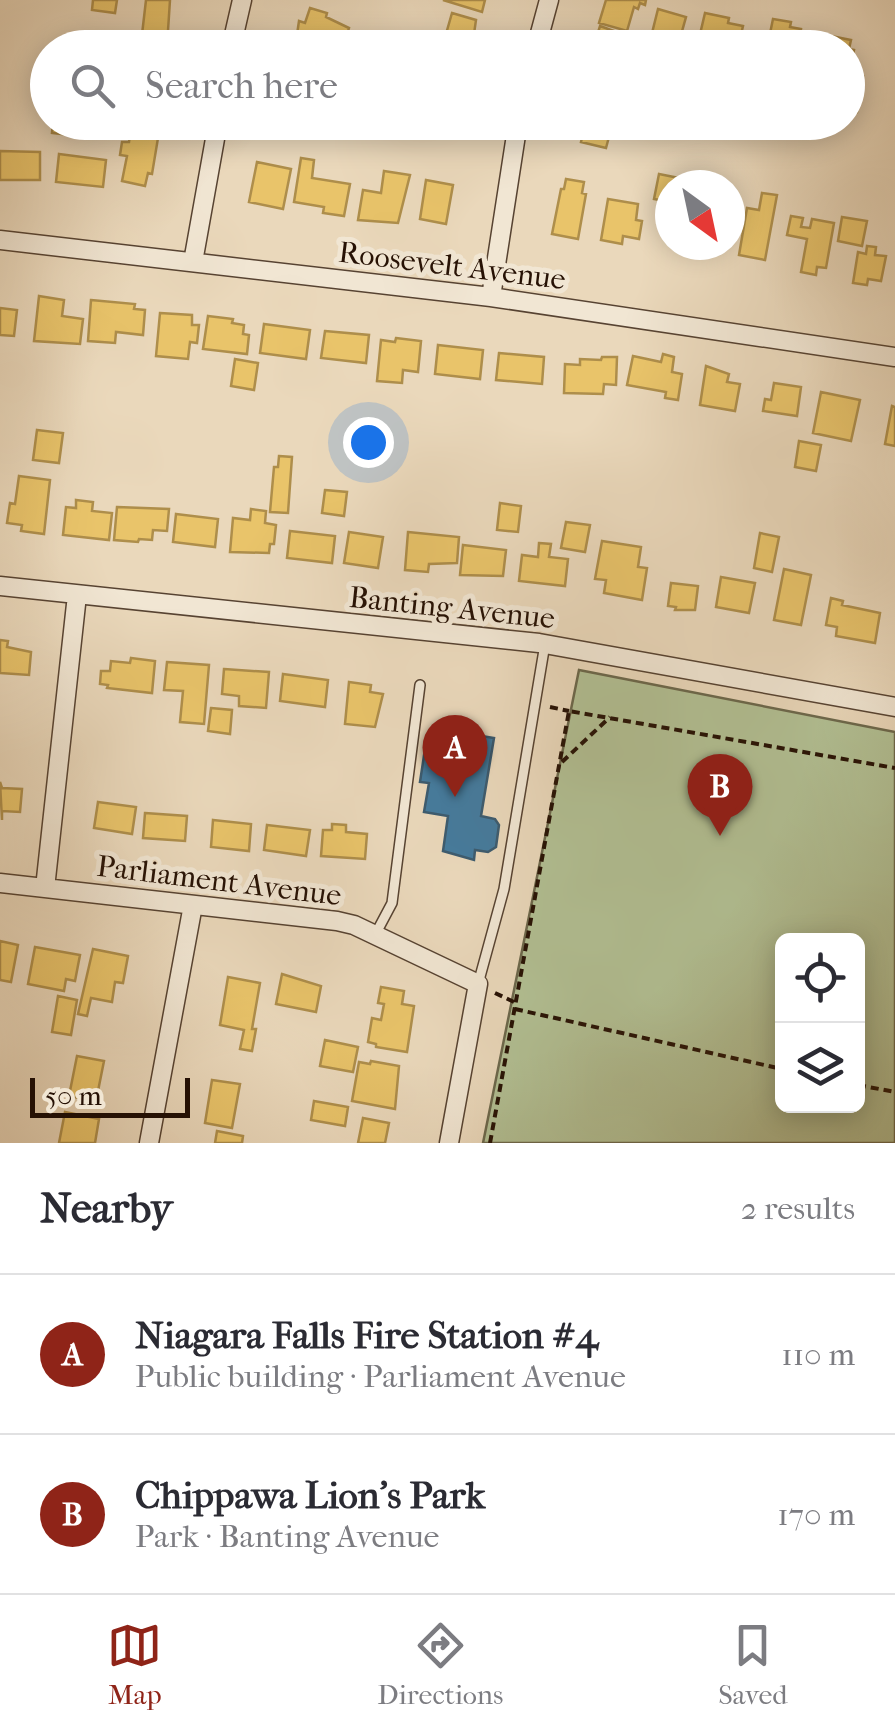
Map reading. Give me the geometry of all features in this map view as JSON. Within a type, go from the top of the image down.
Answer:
[{"type":"street","points":[[235,30],[242,0]]},
{"type":"street","points":[[541,30],[549,0]]},
{"type":"street","points":[[193,262],[215,140]]},
{"type":"street","points":[[491,297],[515,140]]},
{"type":"street","name":"Roosevelt Avenue","points":[[0,240],[491,297],[895,357]]},
{"type":"street","name":"Banting Avenue","points":[[0,586],[545,644],[895,707]]},
{"type":"street","points":[[46,888],[77,595]]},
{"type":"street","name":"Parliament Avenue","points":[[0,883],[337,921],[478,984]]},
{"type":"street","points":[[149,1143],[193,905]]},
{"type":"street","points":[[449,1143],[478,984]]},
{"type":"lane","points":[[478,984],[504,888],[545,644]]},
{"type":"lane","points":[[375,935],[392,903],[420,685]]},
{"type":"path","points":[[548,707],[895,768]]},
{"type":"path","points":[[490,1143],[570,711]]},
{"type":"path","points":[[561,764],[610,718]]},
{"type":"path","points":[[516,1009],[775,1067]]},
{"type":"path","points":[[865,1085],[895,1090]]},
{"type":"green space","points":[[579,670],[895,732],[895,1143],[483,1143]]},
{"type":"building: Homes","points":[[93,0],[117,0],[115,13],[92,10]]},
{"type":"building: Homes","points":[[146,0],[170,0],[168,30],[143,30]]},
{"type":"building: Homes","points":[[443,0],[485,0],[482,12]]},
{"type":"building: Homes","points":[[606,0],[646,0],[645,5],[634,7],[627,30],[599,23]]},
{"type":"building: Homes","points":[[310,8],[327,13],[326,17],[349,28],[298,30],[299,21],[305,23]]},
{"type":"building: Homes","points":[[658,9],[686,17],[682,30],[653,30]]},
{"type":"building: Homes","points":[[452,13],[476,20],[475,30],[447,30]]},
{"type":"building: Homes","points":[[705,13],[729,18],[728,23],[743,26],[742,30],[701,30]]},
{"type":"building: Homes","points":[[773,19],[791,22],[790,27],[801,29],[801,30],[771,30]]},
{"type":"building: Homes","points":[[158,140],[152,174],[148,173],[145,186],[122,181],[127,156],[120,155],[122,142]]},
{"type":"building: Homes","points":[[581,140],[608,140],[606,148]]},
{"type":"building: Homes","points":[[0,151],[40,152],[40,180],[0,180]]},
{"type":"building: Homes","points":[[59,154],[106,160],[103,187],[56,182]]},
{"type":"building: Homes","points":[[301,158],[314,160],[312,178],[350,184],[344,216],[323,213],[324,207],[294,202]]},
{"type":"building: Homes","points":[[257,162],[291,169],[283,209],[249,202]]},
{"type":"building: Homes","points":[[384,171],[410,175],[398,223],[358,220],[363,190],[381,193]]},
{"type":"building: Homes","points":[[566,179],[584,182],[582,193],[586,194],[578,239],[552,234]]},
{"type":"building: Homes","points":[[426,180],[453,185],[446,224],[420,219]]},
{"type":"building: Homes","points":[[762,193],[777,195],[765,260],[745,256],[747,208],[759,210]]},
{"type":"building: Homes","points":[[608,199],[638,204],[636,220],[642,221],[639,239],[623,236],[622,244],[601,240]]},
{"type":"building: Homes","points":[[791,216],[803,218],[801,227],[810,228],[812,219],[834,223],[826,268],[817,267],[816,275],[801,272],[807,239],[787,235]]},
{"type":"building: Homes","points":[[842,217],[867,221],[862,246],[838,241]]},
{"type":"building: Homes","points":[[867,246],[876,247],[875,255],[886,256],[881,281],[853,283],[858,252],[866,254]]},
{"type":"building: Homes","points":[[39,296],[64,300],[62,316],[83,319],[80,344],[34,341]]},
{"type":"building: Homes","points":[[91,300],[135,304],[134,309],[145,310],[143,335],[116,332],[115,343],[88,341]]},
{"type":"building: Homes","points":[[0,308],[17,310],[14,336],[0,335]]},
{"type":"building: Homes","points":[[160,313],[192,315],[192,325],[199,325],[197,343],[190,342],[188,359],[156,356]]},
{"type":"building: Homes","points":[[208,316],[233,319],[232,323],[244,325],[243,334],[249,335],[247,354],[203,349]]},
{"type":"building: Homes","points":[[264,324],[310,330],[306,359],[260,353]]},
{"type":"building: Homes","points":[[325,331],[369,335],[366,363],[321,358]]},
{"type":"building: Homes","points":[[396,338],[421,341],[418,372],[403,370],[402,383],[377,381],[381,340],[395,342]]},
{"type":"building: Homes","points":[[438,345],[483,350],[480,379],[435,374]]},
{"type":"building: Homes","points":[[499,353],[544,357],[542,384],[496,380]]},
{"type":"building: Homes","points":[[663,354],[674,357],[672,372],[682,374],[678,400],[665,398],[666,392],[627,385],[633,356],[661,362]]},
{"type":"building: Homes","points":[[617,357],[616,385],[604,384],[603,394],[564,393],[565,364],[580,365],[580,359]]},
{"type":"building: Homes","points":[[235,359],[258,363],[254,390],[231,386]]},
{"type":"building: Homes","points":[[706,366],[729,374],[727,382],[740,384],[735,411],[700,405]]},
{"type":"building: Homes","points":[[774,383],[801,387],[797,416],[763,411],[765,399],[771,400]]},
{"type":"building: Homes","points":[[821,392],[860,400],[851,441],[813,433]]},
{"type":"building: Homes","points":[[892,406],[895,407],[895,446],[885,444]]},
{"type":"building: Homes","points":[[37,430],[63,433],[59,463],[33,460]]},
{"type":"building: Homes","points":[[799,441],[821,445],[816,471],[795,467]]},
{"type":"building: Homes","points":[[279,456],[292,457],[288,513],[270,512],[274,467],[278,467]]},
{"type":"building: Homes","points":[[19,476],[50,480],[44,534],[21,531],[22,525],[7,523],[10,503],[15,504]]},
{"type":"building: Homes","points":[[325,490],[347,492],[344,516],[322,513]]},
{"type":"building: Homes","points":[[76,500],[93,502],[92,511],[112,513],[109,540],[63,535],[66,507],[76,508]]},
{"type":"building: Homes","points":[[500,503],[521,506],[518,532],[497,530]]},
{"type":"building: Homes","points":[[117,507],[169,509],[167,531],[153,530],[152,540],[114,540]]},
{"type":"building: Homes","points":[[251,509],[266,511],[265,523],[276,525],[274,544],[270,544],[269,553],[230,552],[233,518],[250,520]]},
{"type":"building: Homes","points":[[176,514],[218,519],[215,547],[173,542]]},
{"type":"building: Homes","points":[[566,522],[590,525],[585,552],[561,548]]},
{"type":"building: Homes","points":[[290,531],[335,536],[332,563],[287,558]]},
{"type":"building: Homes","points":[[349,532],[383,537],[378,568],[344,563]]},
{"type":"building: Homes","points":[[408,532],[459,537],[457,563],[429,564],[428,572],[405,570]]},
{"type":"building: Homes","points":[[760,533],[779,537],[772,572],[754,568]]},
{"type":"building: Homes","points":[[602,541],[641,547],[638,567],[647,568],[642,600],[604,593],[606,580],[595,579]]},
{"type":"building: Homes","points":[[539,543],[551,544],[549,557],[568,559],[565,586],[519,581],[522,555],[538,557]]},
{"type":"building: Homes","points":[[463,545],[506,550],[503,576],[460,575]]},
{"type":"building: Homes","points":[[784,569],[811,575],[801,625],[774,620]]},
{"type":"building: Homes","points":[[721,577],[755,583],[749,613],[716,607]]},
{"type":"building: Homes","points":[[671,583],[698,586],[695,610],[668,606]]},
{"type":"building: Homes","points":[[831,598],[843,601],[842,605],[880,613],[875,643],[836,636],[837,627],[826,625]]},
{"type":"building: Homes","points":[[0,640],[8,641],[7,647],[31,652],[29,675],[0,673]]},
{"type":"building: Homes","points":[[131,658],[155,661],[152,693],[100,684],[101,671],[110,671],[111,661],[130,663]]},
{"type":"building: Homes","points":[[167,662],[209,665],[204,724],[180,722],[183,691],[164,690]]},
{"type":"building: Homes","points":[[224,669],[269,672],[266,708],[239,706],[239,696],[222,694]]},
{"type":"building: Homes","points":[[283,674],[328,680],[325,707],[280,701]]},
{"type":"building: Homes","points":[[349,682],[371,685],[370,692],[383,694],[375,727],[345,724]]},
{"type":"building: Homes","points":[[211,708],[232,710],[230,734],[208,731]]},
{"type":"building: Homes","points":[[0,782],[2,788],[22,789],[20,812],[2,811],[2,820]]},
{"type":"building: Homes","points":[[98,802],[136,807],[132,834],[94,828]]},
{"type":"building: Homes","points":[[145,813],[187,816],[185,841],[143,838]]},
{"type":"building: Homes","points":[[213,820],[251,824],[249,851],[211,847]]},
{"type":"building: Homes","points":[[332,824],[346,825],[346,832],[367,834],[365,859],[321,856],[323,830],[332,830]]},
{"type":"building: Homes","points":[[267,825],[310,830],[306,856],[264,850]]},
{"type":"building: Homes","points":[[0,941],[18,945],[11,982],[0,980]]},
{"type":"building: Homes","points":[[35,947],[80,955],[75,981],[66,979],[64,991],[28,984]]},
{"type":"building: Homes","points":[[93,949],[128,956],[123,983],[115,982],[112,1002],[91,998],[87,1016],[78,1014]]},
{"type":"building: Homes","points":[[282,974],[321,986],[316,1012],[276,1004]]},
{"type":"building: Homes","points":[[228,977],[260,983],[252,1051],[240,1049],[244,1030],[220,1025]]},
{"type":"building: Homes","points":[[381,987],[404,991],[402,1004],[414,1006],[407,1052],[368,1042],[372,1018],[381,1020]]},
{"type":"building: Homes","points":[[58,996],[77,1000],[71,1035],[52,1032]]},
{"type":"building: Homes","points":[[325,1040],[358,1047],[353,1072],[320,1066]]},
{"type":"building: Homes","points":[[77,1056],[104,1061],[96,1101],[69,1096]]},
{"type":"building: Homes","points":[[359,1062],[399,1066],[395,1109],[352,1101]]},
{"type":"building: Homes","points":[[212,1080],[240,1084],[232,1128],[205,1123]]},
{"type":"building: Homes","points":[[314,1101],[348,1107],[345,1126],[311,1120]]},
{"type":"building: Homes","points":[[65,1112],[99,1119],[95,1143],[59,1143]]},
{"type":"building: Homes","points":[[363,1118],[389,1123],[385,1143],[358,1143]]},
{"type":"building: Homes","points":[[217,1131],[243,1136],[242,1143],[215,1143]]},
{"type":"building: Public","points":[[439,729],[494,738],[481,816],[495,819],[499,825],[496,847],[488,852],[475,850],[474,860],[443,851],[448,816],[424,812],[429,783],[420,782],[425,749],[435,751]]},
{"type":"place","name":"Niagara Falls Fire Station #4","points":[[455,797]]},
{"type":"place","name":"Chippawa Lion's Park","points":[[720,836]]}]
